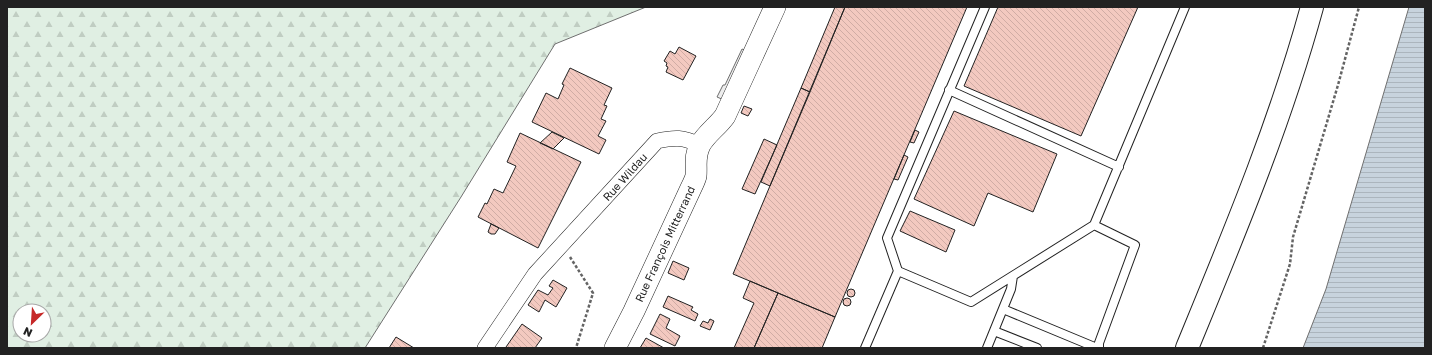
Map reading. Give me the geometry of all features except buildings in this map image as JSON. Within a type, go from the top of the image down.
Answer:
[{"type":"main road","points":[[1187,348],[1249,196],[1277,118],[1312,7]]},
{"type":"street","name":"Rue François Mitterrand","points":[[615,348],[634,311],[691,188],[696,176],[695,160],[700,145],[705,137],[718,125],[724,116],[775,7]]},
{"type":"street","name":"Rue Wildau","points":[[485,348],[535,274],[657,141],[670,138],[682,138],[700,145]]},
{"type":"lane","points":[[865,348],[898,271],[887,238],[985,7]]},
{"type":"lane","points":[[898,271],[971,302],[1094,225],[1185,7]]},
{"type":"lane","points":[[949,90],[1119,167]]},
{"type":"lane","points":[[1003,309],[1098,348],[1135,245],[1094,225]]},
{"type":"lane","points":[[987,348],[1011,289],[1013,276]]},
{"type":"lane","points":[[994,331],[1037,348]]},
{"type":"path","points":[[1262,348],[1290,264],[1293,237],[1359,7]]},
{"type":"path","points":[[562,245],[593,293],[576,348]]},
{"type":"green space","points":[[7,7],[646,7],[555,44],[461,197],[365,348],[7,348]]},
{"type":"shaded area","points":[[1409,7],[1425,7],[1425,348],[1303,348],[1326,289]]},
{"type":"shaded area","points":[[742,49],[747,51],[724,100],[717,97],[723,85],[725,85]]}]
